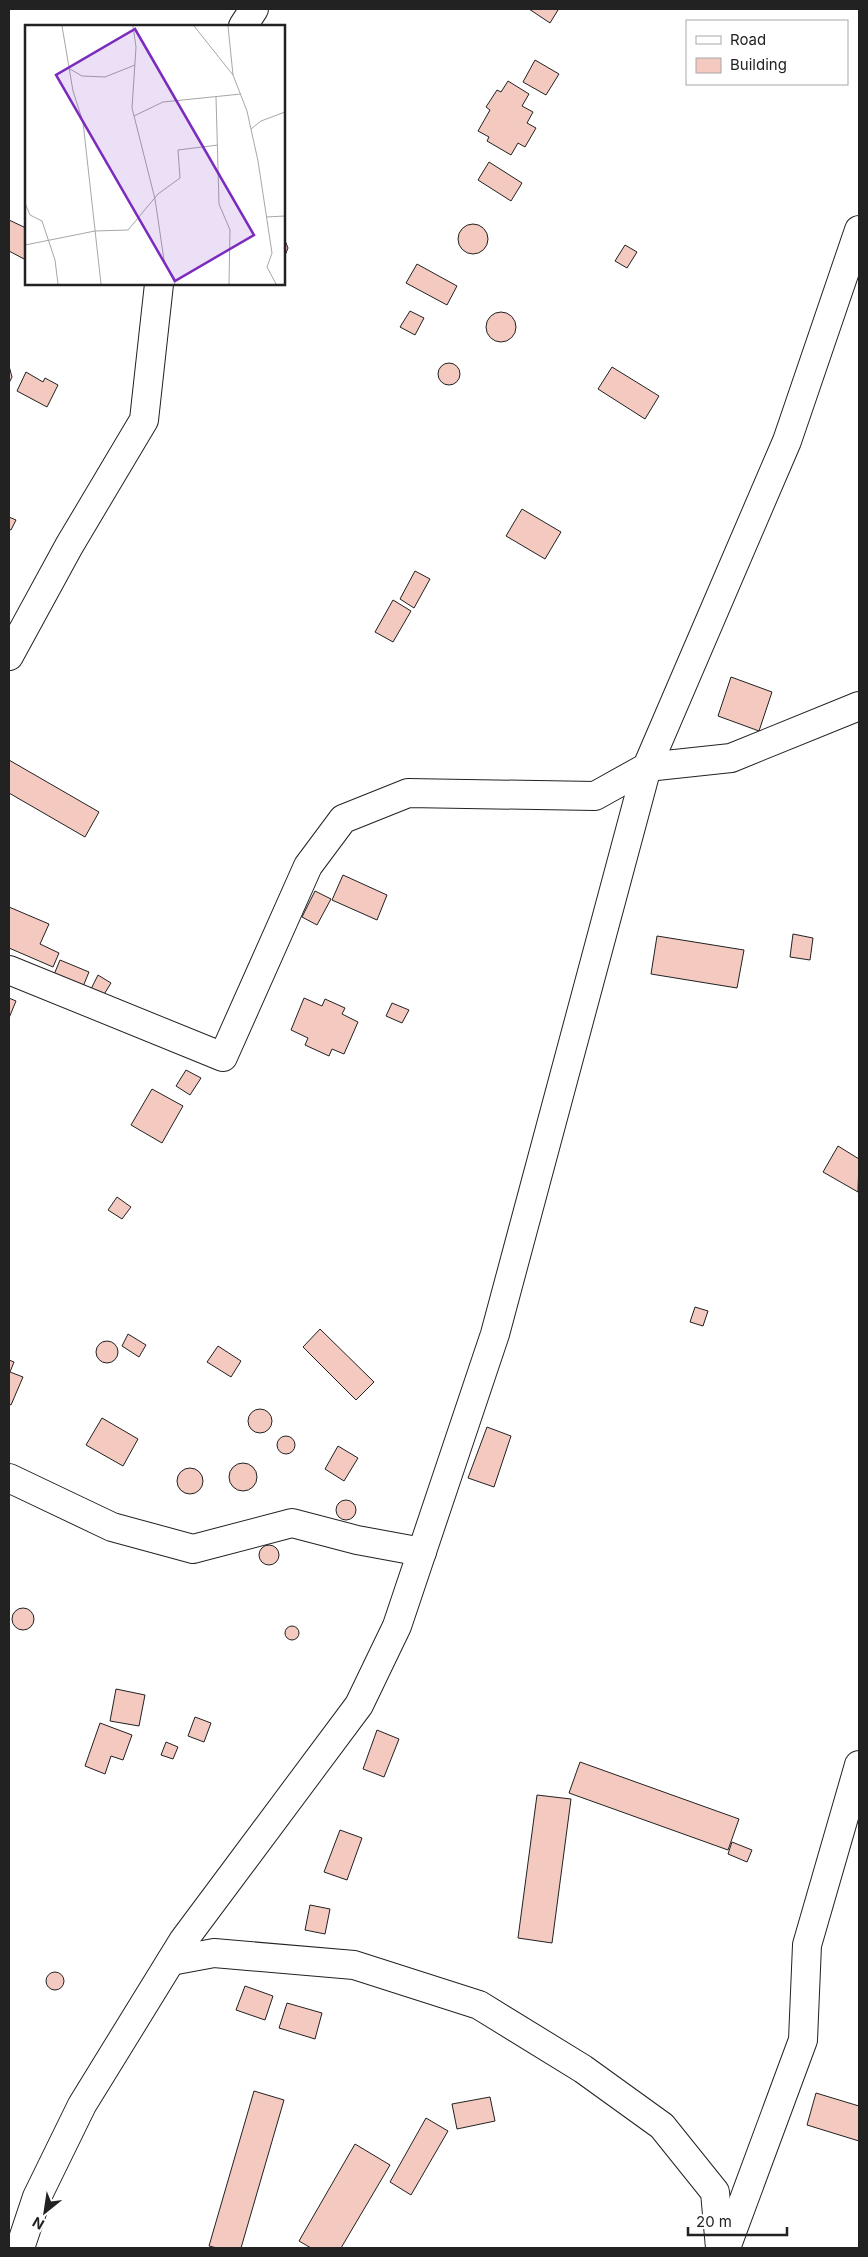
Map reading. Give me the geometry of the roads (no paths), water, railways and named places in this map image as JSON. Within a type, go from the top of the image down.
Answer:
[{"type":"street","points":[[244,25],[254,9]]},
{"type":"street","points":[[20,2248],[36,2197],[82,2104],[183,1942],[359,1705],[397,1626],[495,1334],[647,768],[787,440],[859,230]]},
{"type":"street","points":[[9,656],[69,546],[144,420],[159,285]]},
{"type":"street","points":[[9,970],[222,1057],[308,866],[343,819],[408,793],[595,796],[647,768],[731,758],[859,706]]},
{"type":"street","points":[[9,1478],[112,1527],[193,1549],[292,1523],[357,1540],[422,1552]]},
{"type":"street","points":[[726,2248],[803,2040],[807,1945],[859,1765]]},
{"type":"street","points":[[171,1962],[214,1953],[354,1965],[479,2005],[582,2068],[662,2126],[715,2192],[720,2248]]}]
